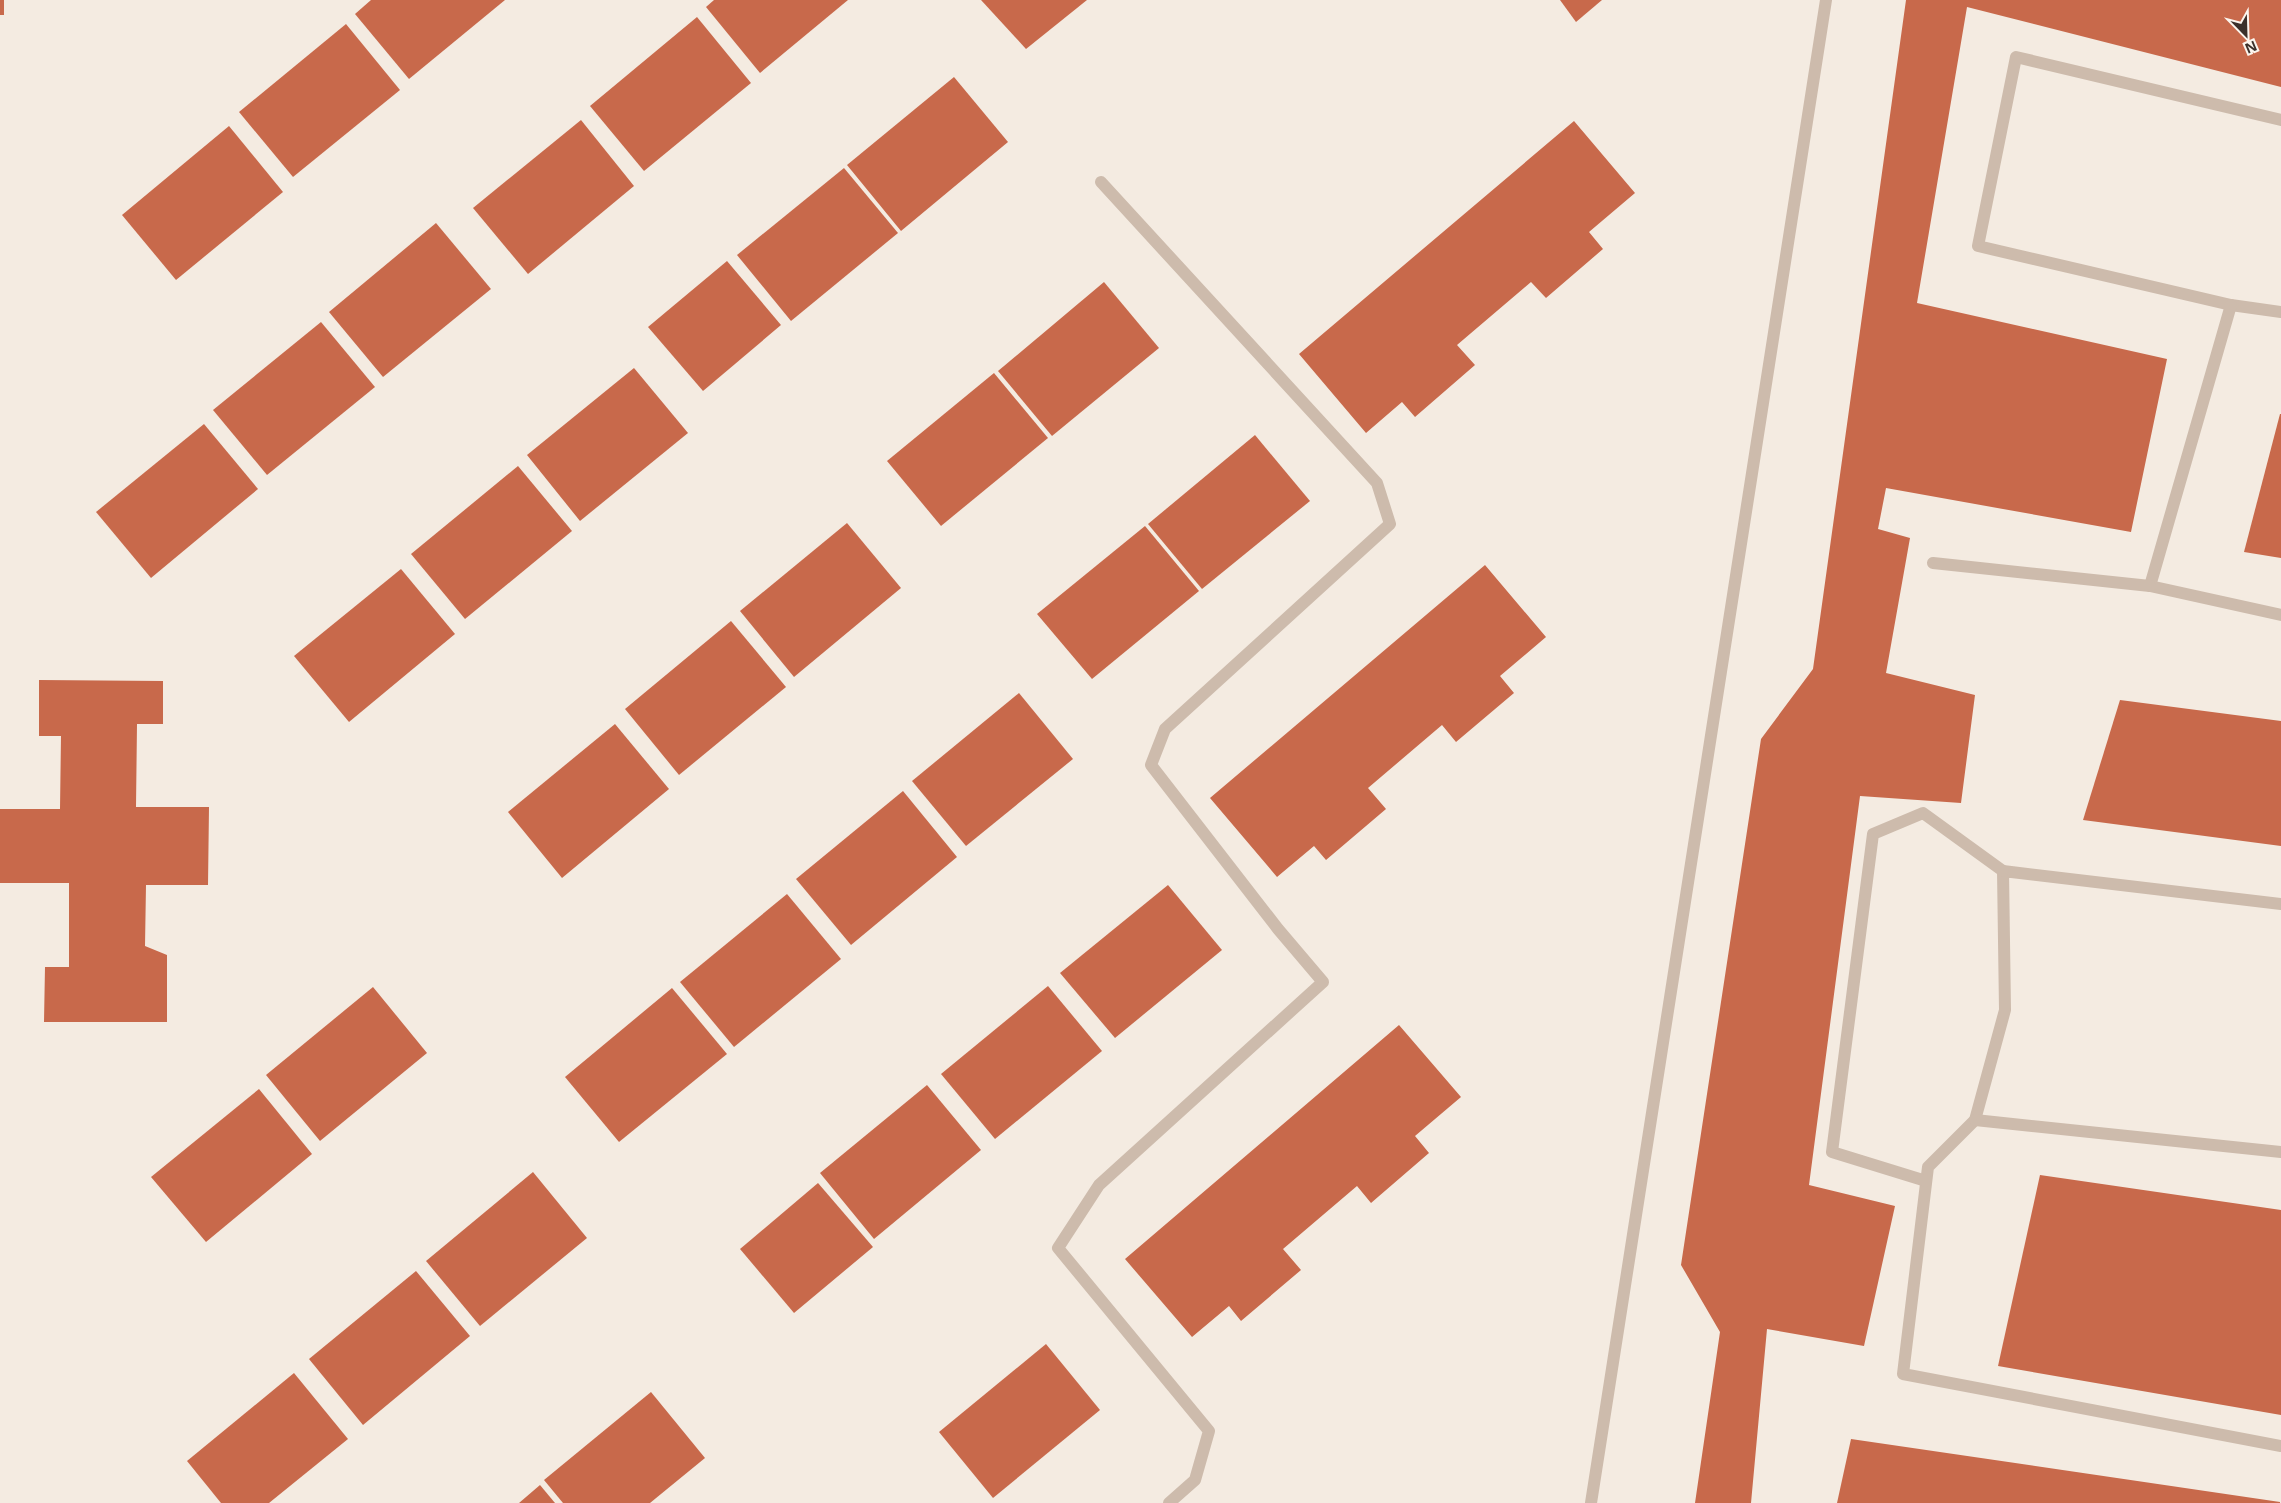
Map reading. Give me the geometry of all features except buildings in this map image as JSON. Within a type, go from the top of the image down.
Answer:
[{"type":"street","points":[[1591,1503],[1826,0]]},
{"type":"street","points":[[2281,120],[2016,57],[1978,246],[2231,306],[2281,312]]},
{"type":"street","points":[[1102,182],[1377,483],[1390,524],[1165,729],[1151,765],[1278,929],[1323,982],[1098,1186],[1058,1248],[1209,1431],[1196,1480],[1169,1503]]},
{"type":"street","points":[[2150,586],[2231,306]]},
{"type":"street","points":[[1933,563],[2150,586],[2281,615]]},
{"type":"street","points":[[1926,1181],[1832,1152],[1873,834],[1923,813],[2003,871],[2281,904]]},
{"type":"street","points":[[2003,871],[2005,1010],[1975,1120],[1928,1167],[1903,1374],[2281,1446]]},
{"type":"street","points":[[1975,1120],[2281,1152]]}]
